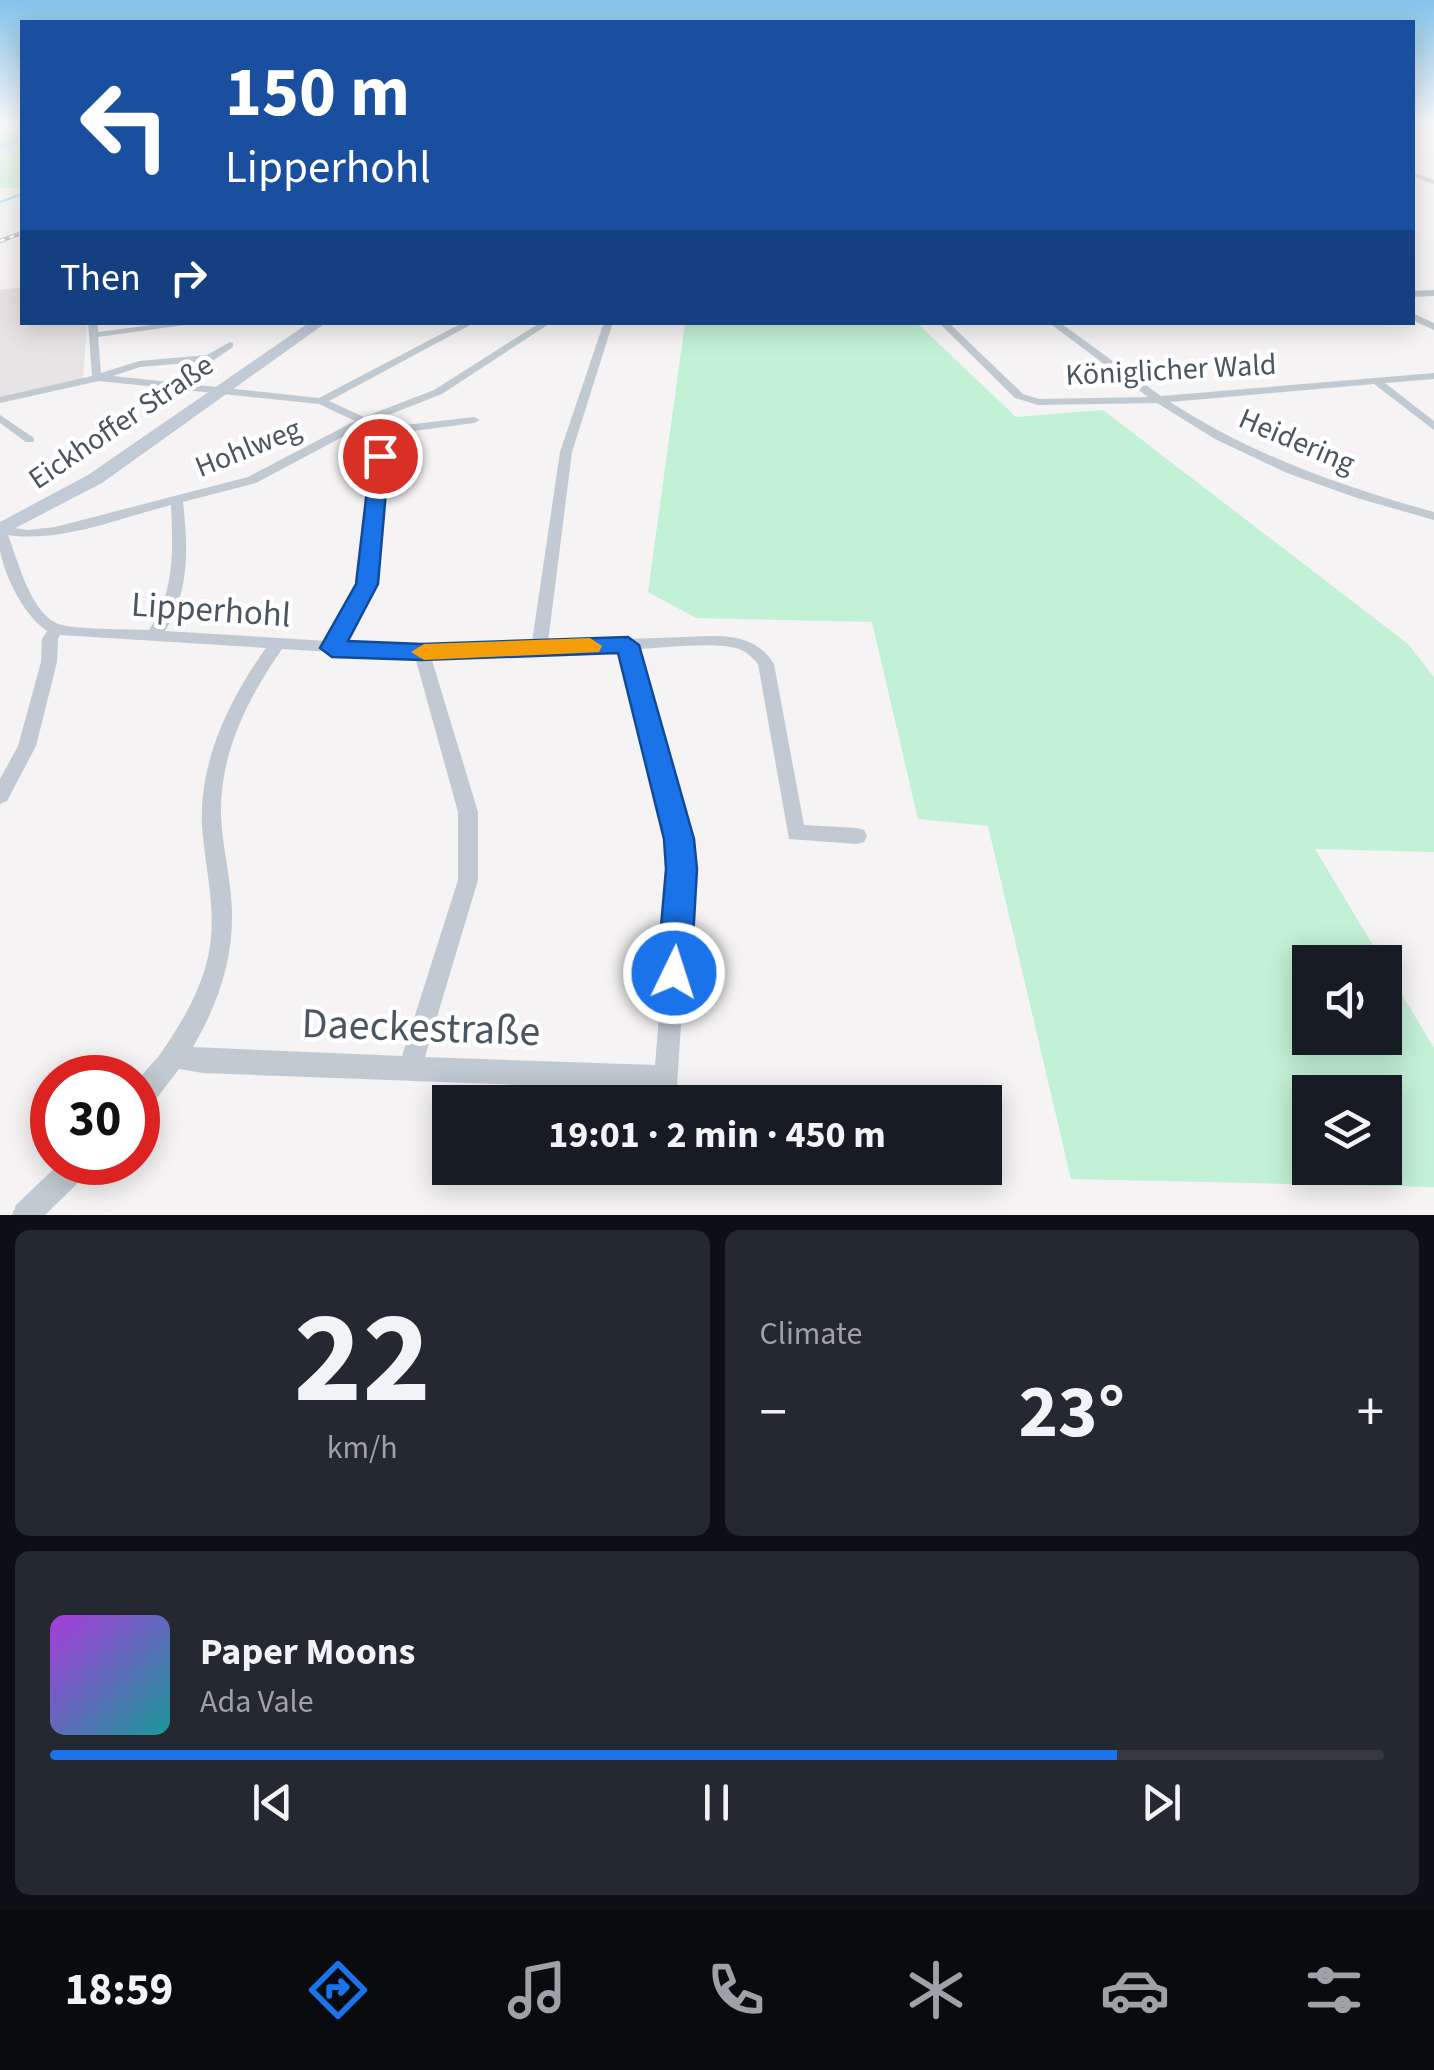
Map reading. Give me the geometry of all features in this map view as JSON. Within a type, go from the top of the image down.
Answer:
[{"type":"main road","name":"Eickhoffer Straße","points":[[0,531],[95,479],[316,325]]},
{"type":"street","points":[[159,325],[93,329],[95,374],[101,378],[321,401],[346,410],[366,427],[380,456],[367,584],[332,648]]},
{"type":"street","points":[[321,401],[466,325]]},
{"type":"street","name":"Hohlweg","points":[[0,531],[28,534],[55,530],[252,480],[438,392],[543,325]]},
{"type":"street","points":[[539,648],[566,452],[608,325]]},
{"type":"street","name":"Königlicher Wald","points":[[945,325],[1015,393],[1029,400],[1157,399],[1434,376]]},
{"type":"street","name":"Heidering","points":[[1056,325],[1157,399],[1246,451],[1303,476],[1434,516]]},
{"type":"street","points":[[0,400],[101,378],[138,364],[207,363],[230,345]]},
{"type":"street","points":[[1376,381],[1434,427]]},
{"type":"street","points":[[0,418],[30,440]]},
{"type":"street","points":[[366,427],[474,420]]},
{"type":"street","points":[[155,634],[177,594],[181,566],[176,502]]},
{"type":"street","points":[[0,531],[32,610],[46,626],[56,630],[50,640],[49,662],[27,746],[0,796]]},
{"type":"street","name":"Lipperhohl","points":[[56,630],[422,652],[712,641],[746,645],[759,653],[766,664],[796,833],[857,836]]},
{"type":"street","points":[[628,645],[679,839],[682,869],[666,1085]]},
{"type":"street","points":[[160,1072],[204,996],[219,958],[223,922],[211,803],[216,763],[260,666],[276,646]]},
{"type":"street","points":[[410,1068],[468,880],[468,812],[422,652]]},
{"type":"street","name":"Daeckestraße","points":[[172,1056],[410,1068],[608,1085]]},
{"type":"street","points":[[26,1215],[57,1185]]},
{"type":"shaded area","points":[[20,287],[20,325],[87,325],[83,379],[0,398],[0,290]]},
{"type":"green space","points":[[0,180],[20,180],[20,188],[0,188]]},
{"type":"green space","points":[[685,325],[919,325],[1016,417],[1103,410],[1408,644],[1434,677],[1434,852],[1315,849],[1373,945],[1292,945],[1292,1055],[1402,1055],[1402,994],[1434,1048],[1434,1187],[1343,1185],[1402,1185],[1402,1075],[1292,1075],[1292,1184],[1071,1179],[988,826],[918,819],[872,622],[696,618],[648,592]]},
{"type":"waterway","points":[[0,202],[20,195]]},
{"type":"railway","points":[[0,241],[20,234]]},
{"type":"slow traffic","points":[[424,652],[590,646]]},
{"type":"route","points":[[380,456],[367,584],[332,648],[422,652],[628,645],[679,839],[682,869],[674,973]]}]
